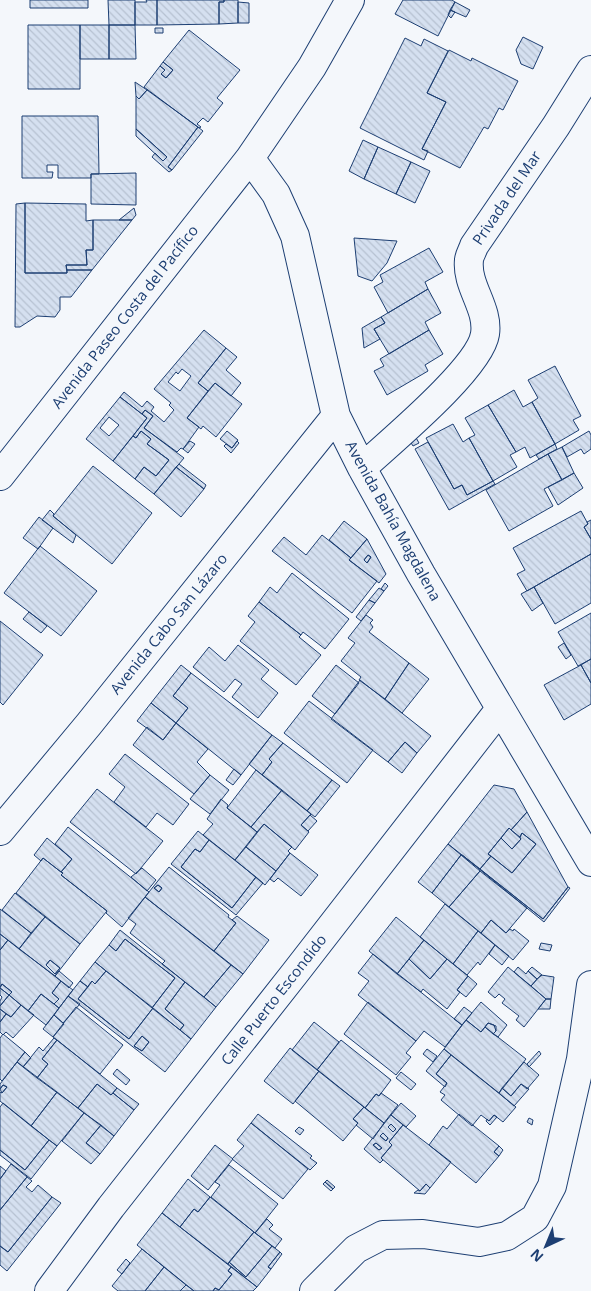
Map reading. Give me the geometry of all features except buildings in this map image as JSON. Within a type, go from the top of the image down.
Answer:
[{"type":"street","name":"Avenida Paseo Costa del Pacífico","points":[[0,476],[250,158],[312,67],[350,0]]},
{"type":"street","name":"Privada del Mar","points":[[362,468],[446,391],[476,353],[485,335],[484,317],[471,276],[469,260],[474,246],[556,126],[591,70]]},
{"type":"street","name":"Avenida Bahía Magdalena","points":[[250,158],[276,194],[295,236],[336,416],[420,574],[591,862]]},
{"type":"street","name":"Avenida Cabo San Lázaro","points":[[0,831],[89,724],[336,416]]},
{"type":"street","name":"Calle Puerto Escondido","points":[[49,1291],[111,1206],[500,709]]},
{"type":"street","points":[[314,1291],[356,1250],[383,1235],[422,1234],[480,1242],[507,1236],[535,1218],[552,1186],[581,1059],[591,985]]}]
